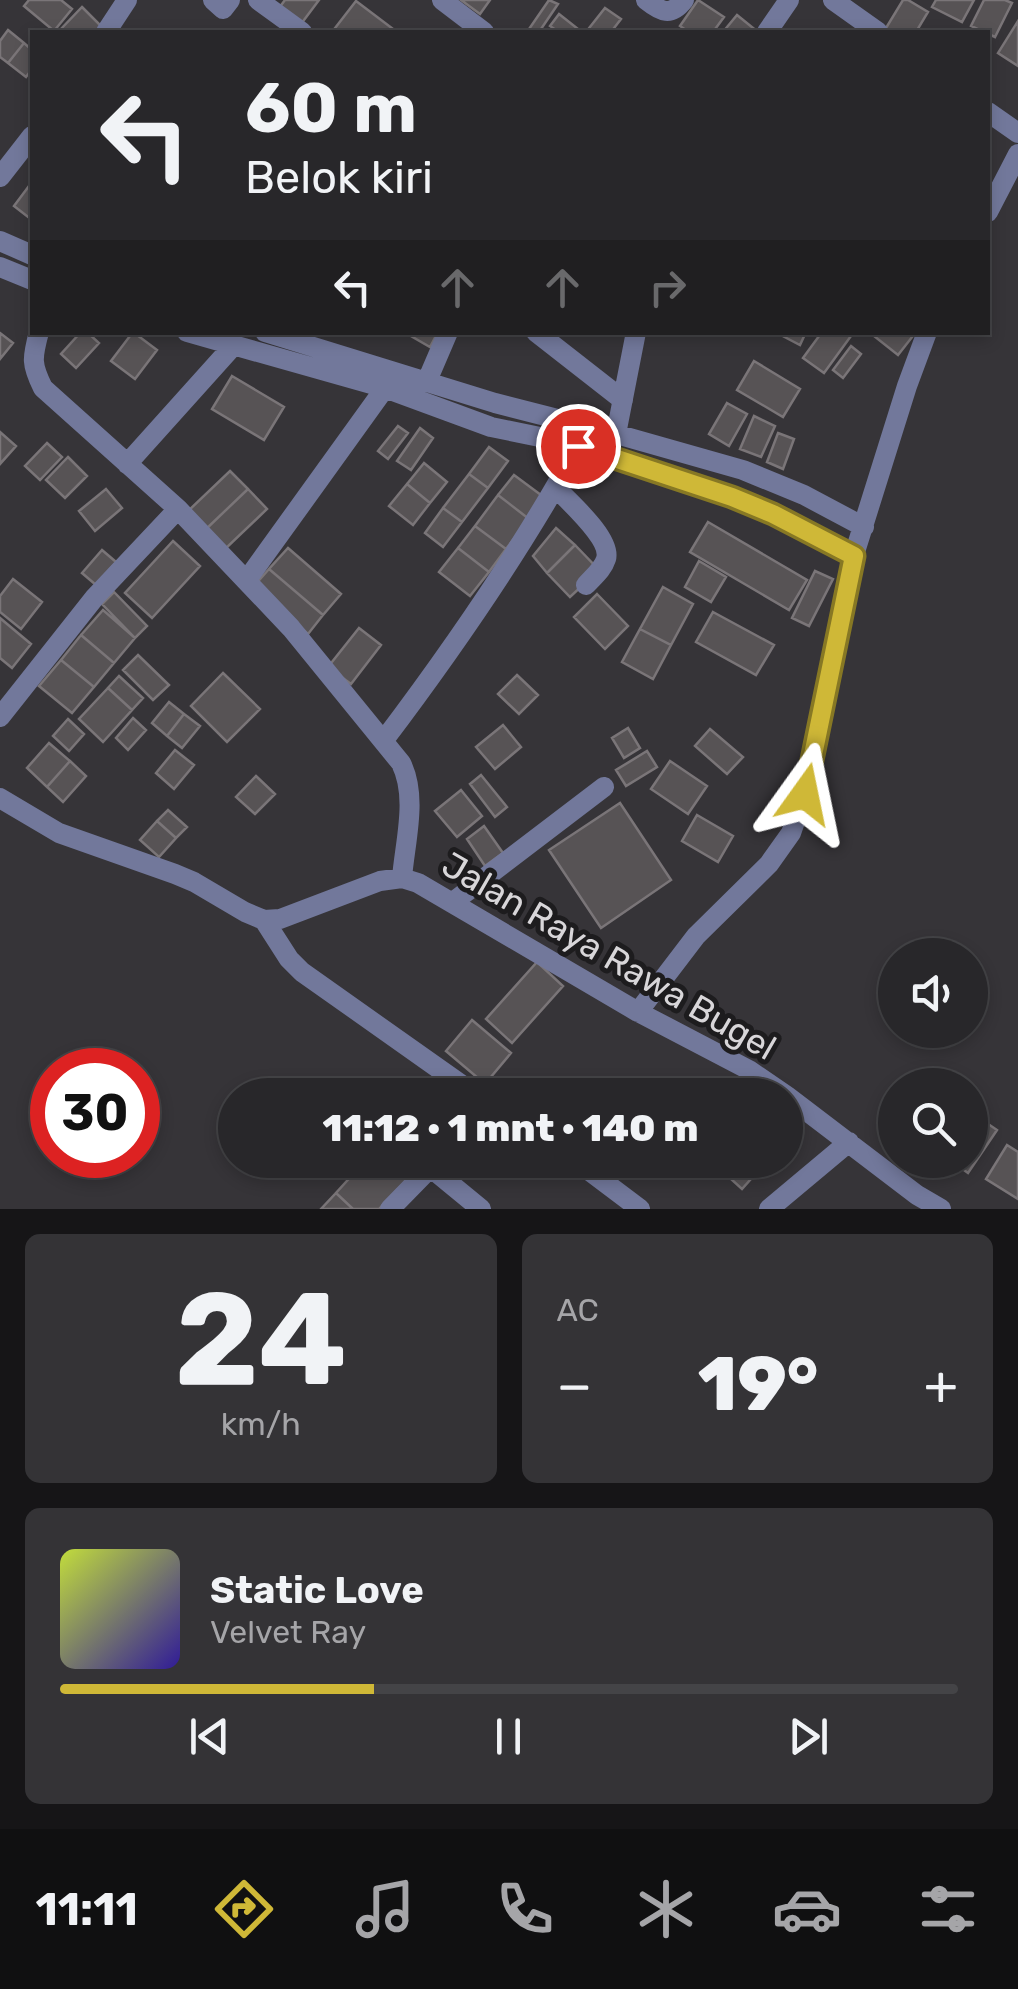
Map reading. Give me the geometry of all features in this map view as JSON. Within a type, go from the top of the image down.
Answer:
[{"type":"street","points":[[107,30],[127,0]]},
{"type":"street","points":[[213,0],[223,9],[230,0]]},
{"type":"street","points":[[258,0],[299,30]]},
{"type":"street","points":[[442,0],[481,30]]},
{"type":"street","points":[[646,0],[660,12],[669,12],[684,0]]},
{"type":"street","points":[[768,30],[789,0]]},
{"type":"street","points":[[832,0],[874,30]]},
{"type":"street","points":[[990,113],[1018,134]]},
{"type":"street","points":[[0,176],[30,138]]},
{"type":"street","points":[[990,208],[1018,154]]},
{"type":"street","points":[[0,241],[30,254]]},
{"type":"street","points":[[0,267],[30,279]]},
{"type":"street","points":[[38,335],[32,358],[43,388],[178,509],[290,628],[402,763],[410,792],[402,878]]},
{"type":"street","points":[[197,335],[384,388],[755,475],[804,495],[864,527]]},
{"type":"street","points":[[286,335],[321,340],[427,380],[493,415]]},
{"type":"street","points":[[427,380],[447,335]]},
{"type":"street","points":[[540,335],[623,400]]},
{"type":"street","points":[[384,740],[498,581],[556,488],[599,440],[623,400],[635,335]]},
{"type":"street","points":[[638,1012],[696,936],[769,864],[791,833],[805,794],[854,556],[926,335]]},
{"type":"street","points":[[127,464],[233,346]]},
{"type":"street","points":[[246,581],[384,388]]},
{"type":"street","points":[[599,440],[773,514],[854,556]]},
{"type":"street","points":[[556,488],[605,544],[608,553],[605,564],[586,585]]},
{"type":"street","points":[[0,717],[95,597],[178,509]]},
{"type":"street","points":[[454,902],[604,787]]},
{"type":"street","points":[[0,798],[60,833],[194,882],[264,920],[288,959],[302,972],[452,1078]]},
{"type":"street","name":"Jalan Raya Rawa Bugel","points":[[264,920],[280,918],[380,881],[402,878],[418,883],[638,1012],[749,1070],[941,1209]]},
{"type":"street","points":[[769,1209],[848,1142]]},
{"type":"street","points":[[390,1209],[419,1178]]},
{"type":"street","points":[[443,1178],[481,1209]]},
{"type":"street","points":[[599,1178],[640,1209]]},
{"type":"building","points":[[29,0],[61,0],[72,9],[53,30],[24,6]]},
{"type":"building","points":[[285,0],[319,0],[298,28],[276,12]]},
{"type":"building","points":[[461,0],[490,0],[480,14]]},
{"type":"building","points":[[549,0],[558,4],[540,30],[528,30]]},
{"type":"building","points":[[698,0],[724,17],[714,30],[686,30],[680,26]]},
{"type":"building","points":[[903,0],[928,12],[917,30],[886,28]]},
{"type":"building","points":[[936,0],[974,0],[962,22],[932,7]]},
{"type":"building","points":[[984,0],[1012,3],[995,37],[990,30],[971,26]]},
{"type":"building","points":[[356,1],[394,30],[334,30]]},
{"type":"building","points":[[82,7],[104,29],[103,30],[60,30]]},
{"type":"building","points":[[605,8],[621,19],[613,30],[588,30]]},
{"type":"building","points":[[559,14],[578,29],[556,30],[550,26]]},
{"type":"building","points":[[737,15],[756,30],[725,30]]},
{"type":"building","points":[[1018,21],[1018,66],[998,53]]},
{"type":"building","points":[[8,30],[24,43],[8,63],[0,57],[0,41]]},
{"type":"building","points":[[24,43],[30,48],[30,72],[26,77],[8,63]]},
{"type":"building","points":[[29,186],[30,187],[30,218],[14,206]]},
{"type":"building","points":[[0,333],[13,343],[0,359]]},
{"type":"building","points":[[78,335],[90,335],[99,343],[76,368],[61,354]]},
{"type":"building","points":[[131,335],[137,335],[157,350],[135,379],[111,361]]},
{"type":"building","points":[[409,335],[436,335],[430,347]]},
{"type":"building","points":[[781,335],[805,335],[800,345]]},
{"type":"building","points":[[820,335],[851,336],[824,373],[803,358]]},
{"type":"building","points":[[873,335],[914,335],[898,355]]},
{"type":"building","points":[[851,346],[861,354],[843,378],[833,370]]},
{"type":"building","points":[[754,361],[800,389],[783,417],[737,390]]},
{"type":"building","points":[[232,376],[284,407],[264,440],[212,409]]},
{"type":"building","points":[[727,403],[747,414],[729,446],[709,434]]},
{"type":"building","points":[[754,416],[775,426],[761,457],[740,449]]},
{"type":"building","points":[[398,426],[408,433],[388,459],[378,451]]},
{"type":"building","points":[[420,428],[433,438],[411,470],[397,461]]},
{"type":"building","points":[[0,432],[16,446],[0,464]]},
{"type":"building","points":[[778,433],[794,439],[783,469],[767,462]]},
{"type":"building","points":[[47,443],[62,457],[40,480],[25,466]]},
{"type":"building","points":[[489,447],[508,461],[488,488],[469,474]]},
{"type":"building","points":[[68,457],[87,476],[65,498],[46,480]]},
{"type":"building","points":[[424,463],[447,482],[430,503],[407,484]]},
{"type":"building","points":[[230,471],[248,489],[204,531],[186,513]]},
{"type":"building","points":[[469,474],[488,488],[462,522],[443,508]]},
{"type":"building","points":[[514,475],[545,498],[529,519],[498,495]]},
{"type":"building","points":[[407,484],[430,503],[413,525],[389,506]]},
{"type":"building","points":[[106,489],[122,508],[95,531],[79,511]]},
{"type":"building","points":[[248,489],[267,509],[223,551],[204,531]]},
{"type":"building","points":[[498,495],[529,519],[506,549],[475,526]]},
{"type":"building","points":[[443,508],[462,522],[443,547],[425,533]]},
{"type":"building","points":[[708,522],[807,580],[789,610],[690,552]]},
{"type":"building","points":[[475,526],[506,549],[489,572],[458,548]]},
{"type":"building","points":[[556,528],[575,545],[547,573],[533,556]]},
{"type":"building","points":[[173,541],[200,566],[152,618],[125,593]]},
{"type":"building","points":[[575,545],[599,570],[570,597],[547,573]]},
{"type":"building","points":[[288,548],[341,594],[323,615],[269,569]]},
{"type":"building","points":[[458,548],[489,572],[470,596],[439,572]]},
{"type":"building","points":[[102,550],[116,562],[96,585],[82,573]]},
{"type":"building","points":[[699,561],[726,577],[711,602],[685,587]]},
{"type":"building","points":[[269,569],[323,615],[308,634],[254,586]]},
{"type":"building","points":[[815,571],[833,579],[809,626],[792,618]]},
{"type":"building","points":[[13,579],[42,602],[21,629],[0,612],[0,596]]},
{"type":"building","points":[[663,587],[693,604],[671,645],[640,629]]},
{"type":"building","points":[[114,592],[147,626],[135,638],[102,604]]},
{"type":"building","points":[[597,594],[628,626],[605,649],[574,617]]},
{"type":"building","points":[[103,610],[135,638],[114,663],[81,635]]},
{"type":"building","points":[[713,612],[774,645],[756,675],[696,642]]},
{"type":"building","points":[[0,618],[31,644],[12,668],[0,658]]},
{"type":"building","points":[[359,628],[381,645],[351,684],[328,667]]},
{"type":"building","points":[[640,629],[671,645],[653,679],[622,662]]},
{"type":"building","points":[[81,635],[114,663],[94,687],[61,660]]},
{"type":"building","points":[[138,655],[169,685],[153,700],[123,670]]},
{"type":"building","points":[[61,660],[94,687],[72,713],[39,686]]},
{"type":"building","points":[[223,673],[260,709],[227,742],[191,706]]},
{"type":"building","points":[[517,675],[538,695],[519,714],[498,694]]},
{"type":"building","points":[[119,676],[143,698],[132,710],[108,688]]},
{"type":"building","points":[[108,688],[132,710],[103,742],[79,719]]},
{"type":"building","points":[[169,702],[184,714],[167,736],[152,723]]},
{"type":"building","points":[[184,714],[200,726],[182,748],[167,736]]},
{"type":"building","points":[[133,718],[146,730],[128,750],[116,738]]},
{"type":"building","points":[[68,719],[84,734],[69,751],[53,736]]},
{"type":"building","points":[[503,725],[521,747],[495,769],[476,747]]},
{"type":"building","points":[[628,728],[640,748],[624,758],[612,738]]},
{"type":"building","points":[[710,729],[743,757],[727,774],[695,746]]},
{"type":"building","points":[[49,743],[70,761],[47,787],[27,768]]},
{"type":"building","points":[[175,750],[194,765],[174,789],[156,773]]},
{"type":"building","points":[[647,751],[657,767],[626,786],[616,770]]},
{"type":"building","points":[[70,761],[86,776],[63,802],[47,787]]},
{"type":"building","points":[[670,761],[707,786],[688,814],[651,789]]},
{"type":"building","points":[[481,775],[507,807],[495,817],[470,784]]},
{"type":"building","points":[[256,776],[275,794],[255,814],[236,797]]},
{"type":"building","points":[[461,790],[482,816],[457,837],[435,811]]},
{"type":"building","points":[[620,803],[671,880],[601,928],[549,850]]},
{"type":"building","points":[[168,810],[187,827],[176,838],[157,821]]},
{"type":"building","points":[[697,815],[733,836],[718,862],[682,841]]},
{"type":"building","points":[[157,821],[176,838],[159,857],[140,840]]},
{"type":"building","points":[[484,826],[503,853],[485,866],[467,839]]},
{"type":"building","points":[[537,962],[563,986],[512,1043],[486,1019]]},
{"type":"building","points":[[472,1020],[511,1053],[490,1078],[478,1078],[446,1051]]},
{"type":"building","points":[[988,1124],[997,1130],[988,1143]]},
{"type":"building","points":[[1007,1145],[1018,1152],[1018,1199],[986,1179]]},
{"type":"building","points":[[350,1178],[407,1179],[379,1209],[353,1209],[336,1193]]},
{"type":"building","points":[[730,1178],[752,1178],[742,1189]]},
{"type":"building","points":[[336,1193],[353,1209],[321,1209]]},
{"type":"route","points":[[578,446],[732,497],[854,556],[805,794]]}]
